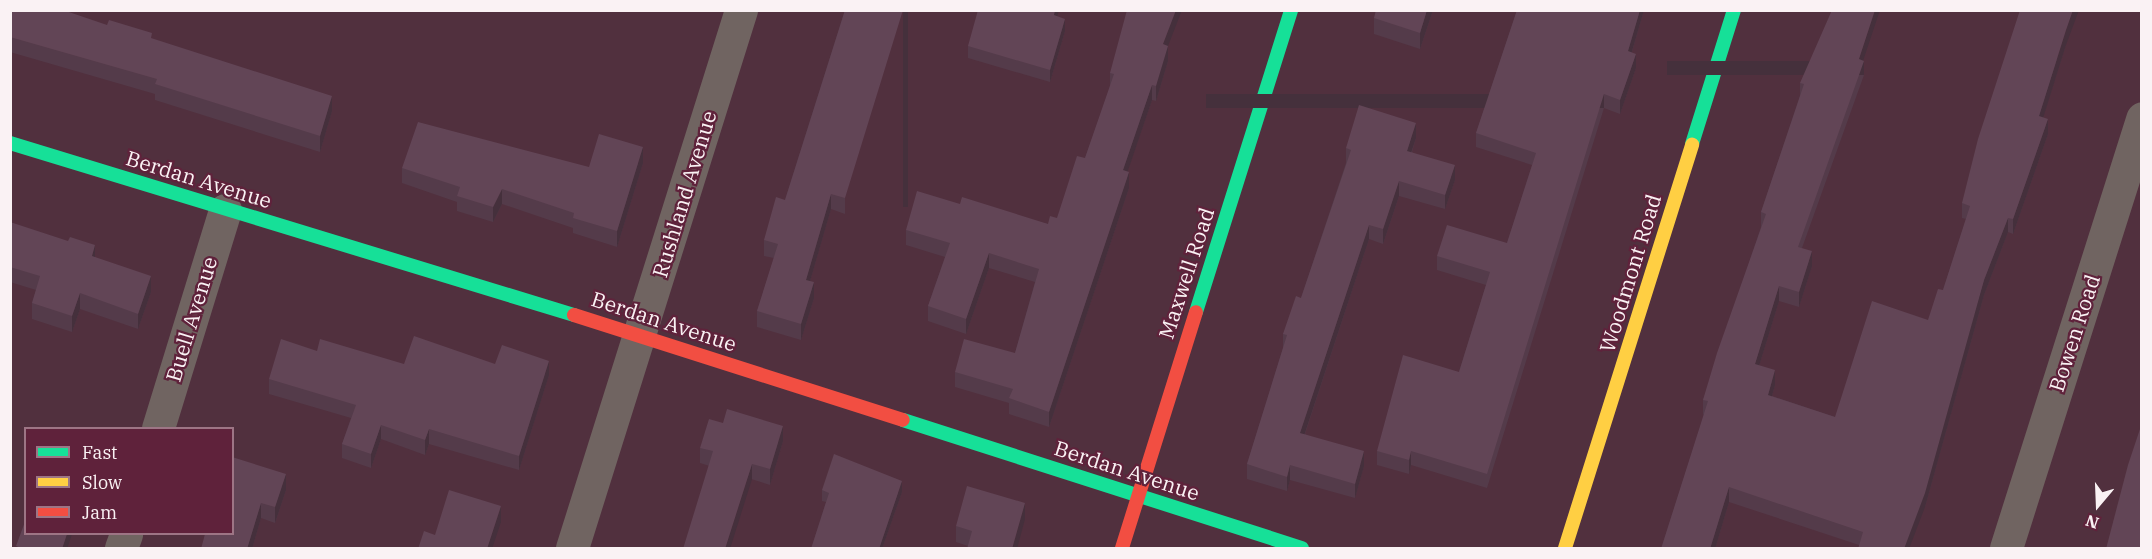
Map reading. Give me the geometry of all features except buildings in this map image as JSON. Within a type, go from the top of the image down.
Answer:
[{"type":"street","name":"Rushland Avenue","points":[[572,549],[741,10]]},
{"type":"street","name":"Maxwell Road","points":[[1122,549],[1291,10]]},
{"type":"street","name":"Woodmont Road","points":[[1565,549],[1734,10]]},
{"type":"street","name":"Bowen Road","points":[[2006,549],[2142,118]]},
{"type":"street","name":"Berdan Avenue","points":[[10,143],[639,334],[1302,549]]},
{"type":"street","name":"Buell Avenue","points":[[159,427],[225,210]]},
{"type":"traffic: fast","points":[[1196,312],[1291,10]]},
{"type":"traffic: fast","points":[[1692,144],[1734,10]]},
{"type":"traffic: fast","points":[[10,143],[574,315]]},
{"type":"traffic: fast","points":[[903,420],[1302,548]]},
{"type":"traffic: slow","points":[[1565,548],[1692,144]]},
{"type":"traffic: jam","points":[[1122,548],[1196,312]]},
{"type":"traffic: jam","points":[[574,315],[903,420]]}]
